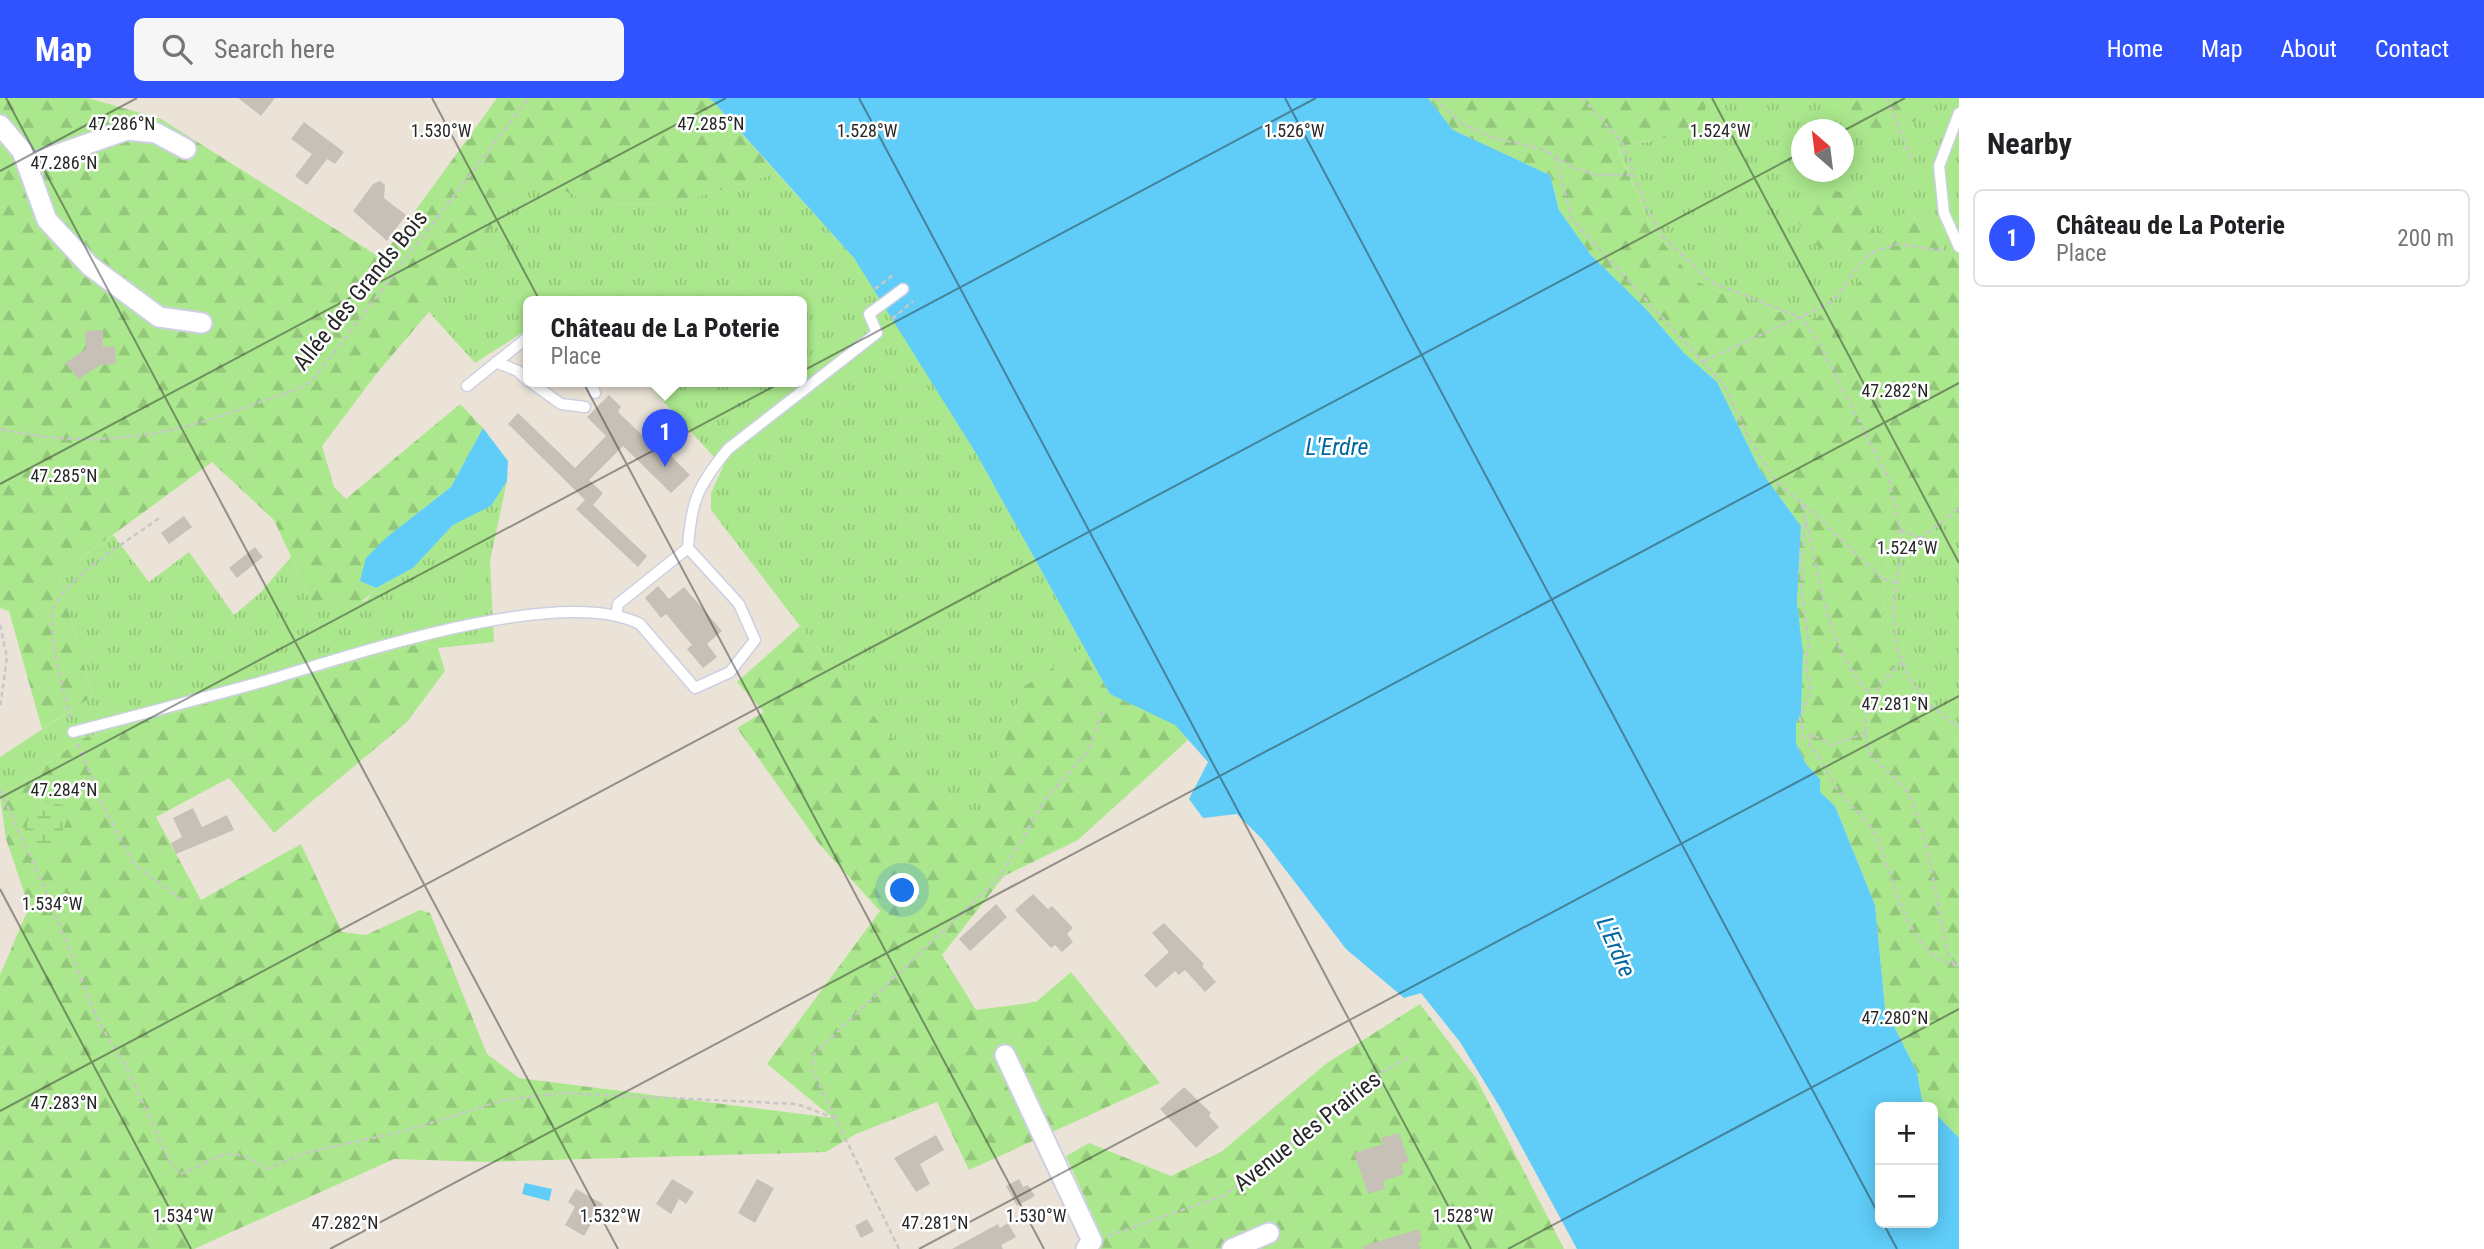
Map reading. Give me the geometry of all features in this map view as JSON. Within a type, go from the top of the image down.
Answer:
[{"type":"street","points":[[0,125],[23,151],[47,220],[90,267],[159,317],[202,323]]},
{"type":"street","points":[[27,165],[127,130],[156,133],[186,149]]},
{"type":"street","points":[[1005,1055],[1089,1245]]},
{"type":"street","points":[[1232,1249],[1269,1233]]},
{"type":"lane","points":[[1959,113],[1939,166],[1944,213],[1959,247]]},
{"type":"lane","points":[[73,732],[354,653],[466,626],[553,614],[615,616],[640,624],[695,688],[730,672],[755,640],[739,604],[688,548],[691,508],[710,472],[728,449],[877,333],[869,314],[903,289]]},
{"type":"lane","points":[[467,386],[523,341]]},
{"type":"lane","points":[[496,362],[523,376]]},
{"type":"lane","points":[[535,387],[561,404],[585,407]]},
{"type":"lane","points":[[592,387],[595,393]]},
{"type":"lane","points":[[615,616],[618,604],[688,548]]},
{"type":"path","name":"Allée des Grands Bois","points":[[0,429],[74,440],[146,437],[223,417],[296,391],[312,381],[529,98]]},
{"type":"path","points":[[1435,98],[1461,123],[1491,138],[1545,150],[1556,158],[1595,175],[1634,175]]},
{"type":"path","points":[[1582,98],[1622,142],[1662,236],[1711,282],[1802,318],[1819,343],[1889,479],[1900,530],[1901,555],[1893,619],[1897,649],[1902,662],[1928,703],[1959,728]]},
{"type":"path","points":[[1887,98],[1911,157]]},
{"type":"path","points":[[1556,158],[1572,219],[1724,385],[1751,441],[1777,483],[1880,577],[1898,583]]},
{"type":"path","points":[[1703,362],[1832,302],[1868,254],[1897,244],[1947,251]]},
{"type":"path","points":[[875,289],[893,275]]},
{"type":"path","points":[[892,319],[913,301]]},
{"type":"path","points":[[1802,505],[1825,606],[1857,680],[1872,695]]},
{"type":"path","points":[[1901,555],[1959,508]]},
{"type":"path","points":[[162,516],[74,582],[56,603],[53,611],[56,645],[73,732],[100,801],[133,863],[182,900]]},
{"type":"path","points":[[1805,516],[1801,588],[1809,645],[1806,659],[1810,691],[1800,718],[1804,738],[1810,739]]},
{"type":"path","points":[[1900,530],[1923,538]]},
{"type":"path","points":[[0,625],[7,657],[0,709]]},
{"type":"path","points":[[1902,662],[1872,695],[1866,715],[1866,743],[1875,759],[1906,790],[1923,837],[1948,954],[1957,966]]},
{"type":"path","points":[[899,1249],[812,1070],[814,1054],[1000,877],[1045,798],[1088,751],[1102,711]]},
{"type":"path","points":[[1866,733],[1832,745],[1811,734],[1809,745],[1818,753],[1838,790],[1872,830],[1912,929],[1937,961],[1957,966]]},
{"type":"path","points":[[0,790],[93,1003],[99,1023],[126,1066],[170,1162],[181,1174],[222,1154],[245,1154],[268,1168],[304,1153],[405,1131],[504,1100],[562,1093],[797,1104],[834,1118]]},
{"type":"path","name":"Avenue des Prairies","points":[[1089,1245],[1225,1195],[1374,1077],[1411,1056]]},
{"type":"green space","points":[[0,98],[88,98],[161,119],[381,258],[497,98],[710,98],[777,173],[677,203],[593,204],[530,175],[429,312],[377,373],[322,446],[334,487],[346,499],[460,404],[483,428],[451,487],[387,537],[360,581],[376,588],[362,600],[348,606],[313,604],[274,520],[212,462],[58,575],[93,696],[42,729],[9,611],[0,608]]},
{"type":"green space","points":[[1428,98],[1701,98],[1706,106],[1698,131],[1617,147],[1651,228],[1694,280],[1756,308],[1816,318],[1839,307],[1864,276],[1854,258],[1819,248],[1797,222],[1802,200],[1828,192],[1844,192],[1869,202],[1874,235],[1915,205],[1933,219],[1944,253],[1959,259],[1959,493],[1888,546],[1882,623],[1894,674],[1959,747],[1959,1138],[1938,1116],[1938,1102],[1922,1100],[1917,1072],[1885,1008],[1875,905],[1835,806],[1820,792],[1820,779],[1806,764],[1796,743],[1796,723],[1801,714],[1803,653],[1797,602],[1801,526],[1760,470],[1717,382],[1684,353],[1646,309],[1591,255],[1559,210],[1550,175],[1453,130]]},
{"type":"green space","points":[[1701,98],[1959,98],[1959,259],[1944,253],[1933,219],[1820,248],[1854,258],[1865,276],[1839,307],[1816,318],[1756,308],[1694,280],[1651,228],[1617,146],[1651,141],[1706,106]]},
{"type":"green space","points":[[1822,98],[1931,98],[1916,121],[1875,133],[1828,107]]},
{"type":"green space","points":[[777,173],[854,258],[875,289],[977,455],[1084,647],[1023,687],[972,837],[800,626],[711,510],[711,493],[723,467],[650,387],[807,387],[807,296],[523,296],[523,332],[475,363],[429,312],[530,174],[593,204],[677,203]]},
{"type":"green space","points":[[507,481],[490,561],[494,642],[438,648],[422,643],[84,738],[0,796],[0,757],[93,696],[58,575],[113,535],[149,582],[189,552],[234,615],[260,593],[291,557],[313,604],[366,601],[376,588],[413,568],[453,525],[491,506]]},
{"type":"green space","points":[[1959,493],[1959,747],[1893,674],[1882,623],[1888,546]]},
{"type":"green space","points":[[800,626],[972,836],[1023,687],[1084,647],[1110,694],[1175,724],[1188,740],[1078,840],[1004,876],[942,955],[976,1010],[1036,1002],[1071,972],[1160,1083],[969,1170],[937,1102],[856,1134],[826,1152],[486,1162],[394,1159],[194,1249],[0,1249],[0,975],[29,907],[6,839],[0,796],[84,738],[422,643],[438,648],[445,671],[406,723],[274,833],[229,778],[156,817],[201,900],[301,844],[342,932],[366,935],[420,910],[430,913],[487,1054],[519,1078],[833,1118],[767,1064],[880,911],[820,845],[737,728],[764,712],[737,682]]},
{"type":"green space","points":[[49,800],[67,807],[67,820],[50,860],[30,847],[25,832],[31,815]]},
{"type":"green space","points":[[1420,1004],[1476,1078],[1564,1249],[1101,1249],[1097,1225],[1066,1156],[1089,1143],[1171,1176],[1221,1152],[1327,1063]]},
{"type":"water","name":"L'Erdre","points":[[710,98],[1428,98],[1453,130],[1550,175],[1559,210],[1591,255],[1646,309],[1684,353],[1717,382],[1760,470],[1801,526],[1797,602],[1803,653],[1801,714],[1796,723],[1796,743],[1806,764],[1820,779],[1820,792],[1835,806],[1875,905],[1885,1008],[1917,1072],[1924,1102],[1875,1102],[1875,1228],[1938,1228],[1938,1116],[1959,1138],[1959,1249],[1577,1249],[1501,1109],[1460,1042],[1421,993],[1404,998],[1346,949],[1262,839],[1237,814],[1203,818],[1189,799],[1208,762],[1175,725],[1110,694],[977,455],[854,258]]},
{"type":"water","points":[[483,428],[508,461],[507,481],[491,506],[453,525],[413,568],[376,588],[360,581],[366,558],[387,537],[451,487]]},
{"type":"water","points":[[525,1183],[552,1189],[549,1201],[522,1194]]},
{"type":"building","points":[[238,98],[275,98],[261,116]]},
{"type":"building","points":[[304,122],[344,152],[335,164],[327,159],[307,185],[295,176],[312,154],[291,139]]},
{"type":"building","points":[[380,181],[385,185],[384,198],[406,215],[387,241],[353,211],[373,184]]},
{"type":"building","points":[[103,330],[103,347],[115,346],[116,364],[100,365],[79,379],[65,363],[86,349],[85,331]]},
{"type":"building","points":[[609,395],[621,407],[618,412],[644,437],[648,433],[690,475],[671,493],[623,446],[589,480],[603,493],[593,505],[647,556],[638,567],[576,509],[585,500],[508,424],[518,413],[575,468],[606,436],[587,417]]},
{"type":"building","points":[[184,516],[192,527],[169,544],[161,533]]},
{"type":"building","points":[[255,547],[263,557],[237,578],[229,568]]},
{"type":"building","points":[[658,586],[669,599],[684,587],[722,631],[707,644],[717,657],[703,668],[687,649],[692,645],[666,614],[661,618],[645,598]]},
{"type":"building","points":[[193,808],[202,827],[227,815],[234,830],[176,854],[171,843],[182,837],[173,818]]},
{"type":"building","points":[[1033,894],[1048,909],[1052,906],[1073,928],[1067,934],[1073,942],[1062,952],[1055,945],[1051,948],[1015,910]]},
{"type":"building","points":[[996,904],[1007,917],[970,951],[959,939]]},
{"type":"building","points":[[1164,923],[1204,964],[1202,966],[1216,982],[1205,992],[1185,970],[1179,975],[1175,971],[1156,988],[1144,975],[1169,952],[1152,933]]},
{"type":"building","points":[[1184,1087],[1211,1113],[1209,1116],[1219,1127],[1196,1148],[1160,1109]]},
{"type":"building","points":[[1399,1133],[1409,1162],[1401,1164],[1404,1174],[1383,1181],[1385,1189],[1368,1194],[1354,1153],[1383,1144],[1381,1138]]},
{"type":"building","points":[[936,1135],[944,1150],[920,1164],[930,1184],[916,1192],[894,1158]]},
{"type":"building","points":[[672,1179],[694,1192],[686,1204],[679,1199],[671,1214],[656,1204]]},
{"type":"building","points":[[757,1179],[774,1188],[755,1223],[738,1213]]},
{"type":"building","points":[[1019,1179],[1023,1187],[1028,1185],[1035,1196],[1017,1206],[1006,1186]]},
{"type":"building","points":[[576,1189],[603,1204],[584,1236],[565,1225],[575,1207],[568,1202]]},
{"type":"building","points":[[867,1219],[874,1231],[861,1238],[855,1226]]},
{"type":"building","points":[[1008,1223],[1016,1237],[1001,1245],[1003,1249],[952,1249],[998,1224],[1000,1228]]},
{"type":"building","points":[[1419,1229],[1422,1241],[1418,1242],[1420,1249],[1364,1249],[1363,1246]]},
{"type":"place","name":"Château de La Poterie","points":[[665,467]]}]
